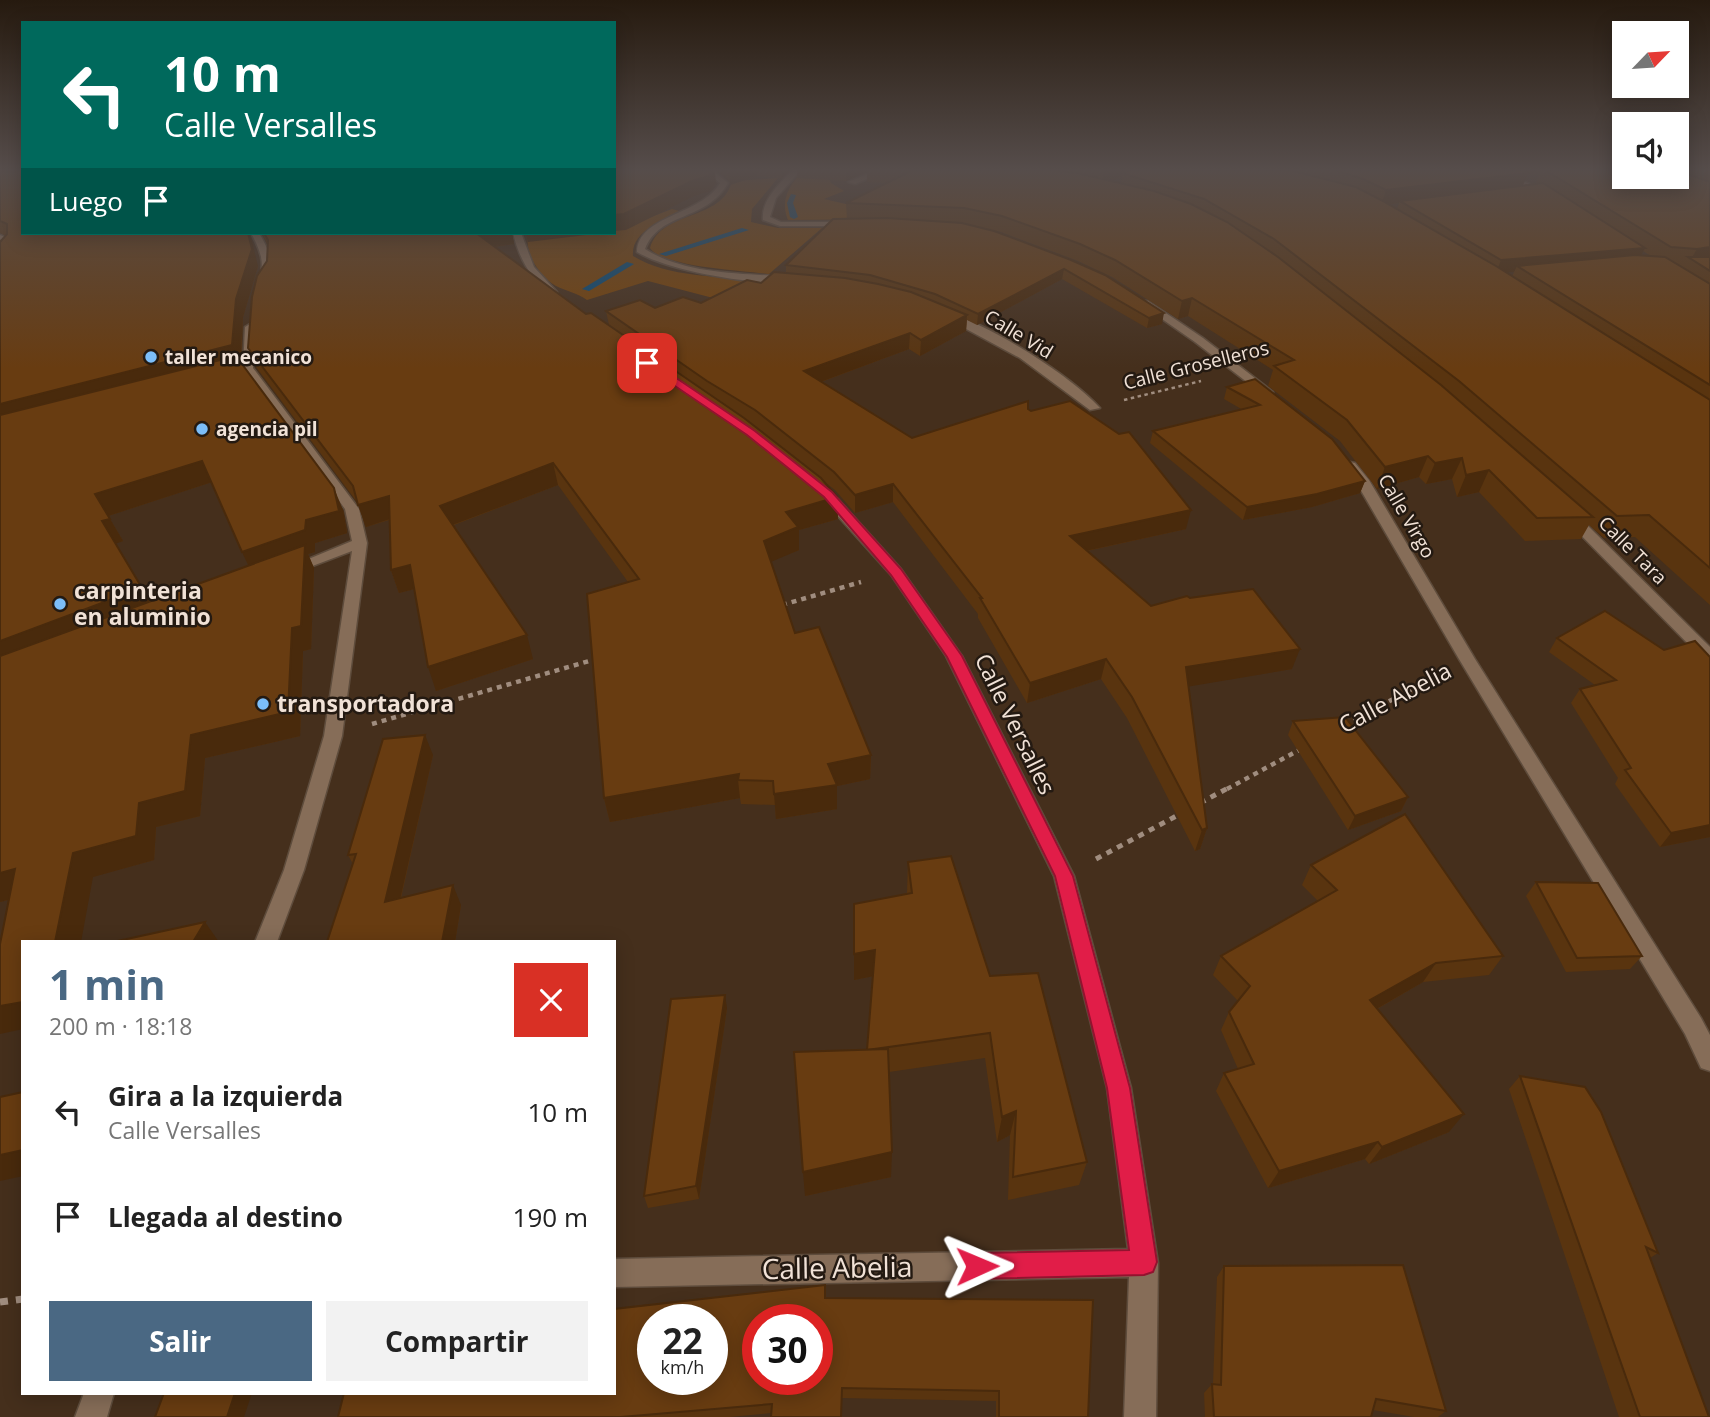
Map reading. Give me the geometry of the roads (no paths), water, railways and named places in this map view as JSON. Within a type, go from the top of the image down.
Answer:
[{"type":"street","points":[[257,236],[267,256],[266,278],[256,292],[242,370],[352,509],[360,543],[333,736],[294,870],[267,940]]},
{"type":"street","points":[[518,236],[524,259],[539,280],[561,301]]},
{"type":"street","points":[[647,236],[642,241],[640,250],[648,257],[698,270],[799,281]]},
{"type":"street","points":[[0,239],[10,242],[10,250],[0,261]]},
{"type":"street","points":[[1137,298],[1241,372],[1282,405]]},
{"type":"street","name":"Calle Vid","points":[[939,312],[1014,348],[1066,383],[1088,409]]},
{"type":"street","name":"Calle Virgo","points":[[1341,454],[1362,480],[1467,659],[1693,1026],[1710,1060]]},
{"type":"street","name":"Calle Versalles","points":[[809,479],[828,495],[896,572],[954,656],[1064,876],[1119,1088],[1144,1262],[1140,1417]]},
{"type":"street","name":"Calle Tara","points":[[1559,505],[1710,656]]},
{"type":"street","points":[[270,577],[360,543]]},
{"type":"street","name":"Calle Abelia","points":[[616,1273],[1144,1262]]},
{"type":"street","points":[[92,1417],[98,1395]]},
{"type":"waterway","points":[[663,254],[724,236]]},
{"type":"waterway","points":[[586,289],[630,264]]},
{"type":"place","name":"taller mecanico","points":[[151,357]]},
{"type":"place","name":"agencia pil","points":[[202,429]]},
{"type":"place","name":"carpinteria en aluminio","points":[[60,604]]},
{"type":"place","name":"transportadora","points":[[263,704]]}]
